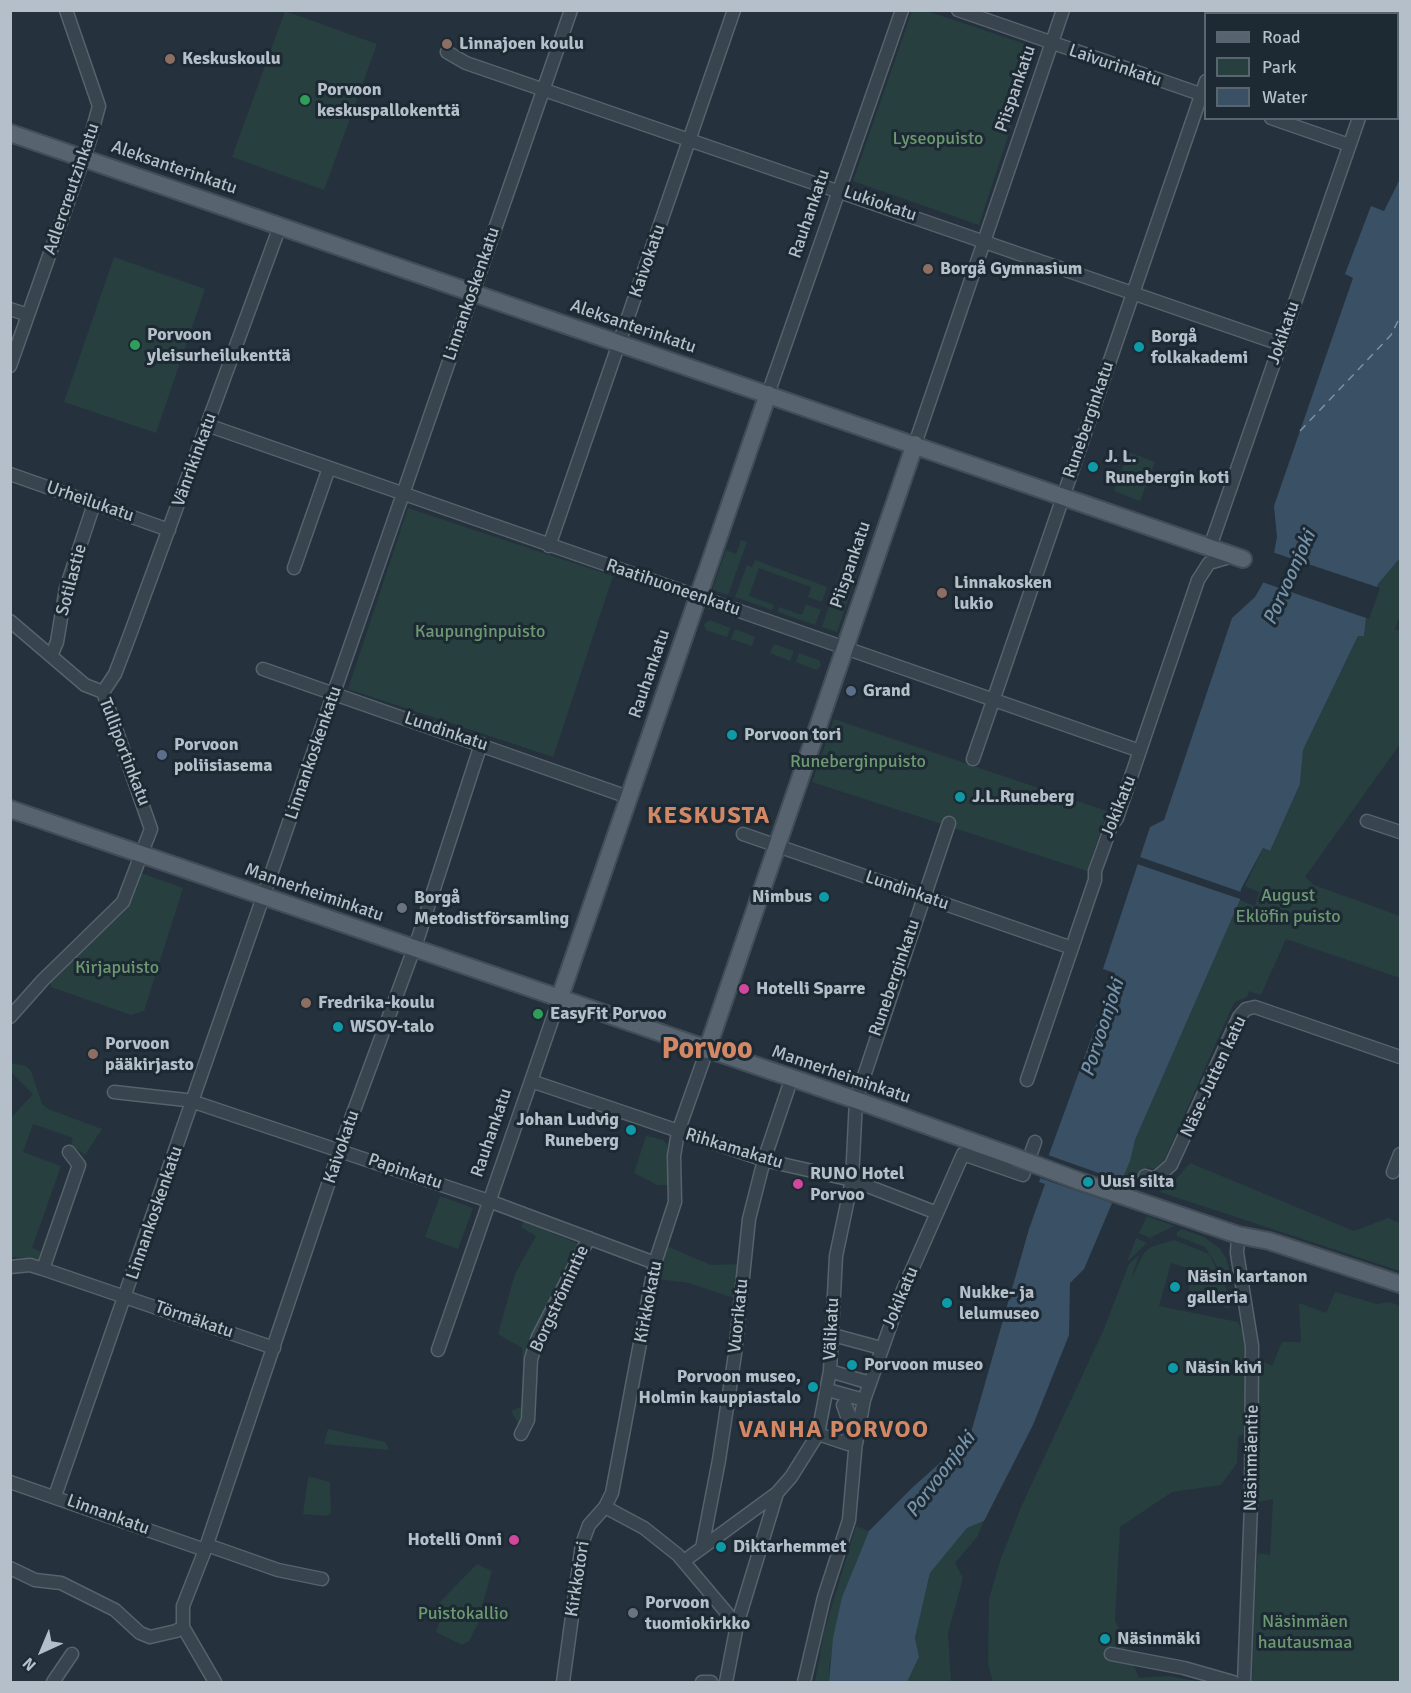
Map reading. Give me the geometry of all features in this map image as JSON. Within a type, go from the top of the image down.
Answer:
[{"type":"main road","name":"Aleksanterinkatu","points":[[10,133],[1239,557]]},
{"type":"main road","name":"Rauhankatu","points":[[559,1000],[768,394]]},
{"type":"main road","name":"Piispankatu","points":[[707,1050],[915,444]]},
{"type":"main road","name":"Mannerheiminkatu","points":[[10,809],[559,1000],[856,1100],[1238,1235]]},
{"type":"main road","points":[[1238,1235],[1269,1241],[1401,1284]]},
{"type":"main road","points":[[1238,1235],[1265,1251],[1401,1295]]},
{"type":"street","name":"Adlercreutzinkatu","points":[[10,366],[99,106],[66,10]]},
{"type":"street","name":"Linnankoskenkatu","points":[[56,1496],[571,10]]},
{"type":"street","name":"Kaivokatu","points":[[549,546],[734,10]]},
{"type":"street","name":"Rauhankatu","points":[[768,394],[902,10]]},
{"type":"street","name":"Laivurinkatu","points":[[958,10],[1203,95]]},
{"type":"street","name":"Piispankatu","points":[[915,444],[1063,10]]},
{"type":"street","name":"Lukiokatu","points":[[447,52],[466,63],[1280,344]]},
{"type":"street","name":"Runeberginkatu","points":[[973,759],[1203,95]]},
{"type":"street","points":[[1277,120],[1349,145]]},
{"type":"street","name":"Jokikatu","points":[[1210,547],[1358,120]]},
{"type":"street","name":"Vänrikinkatu","points":[[103,692],[115,674],[280,226]]},
{"type":"street","points":[[10,309],[28,315]]},
{"type":"street","name":"Raatihuoneenkatu","points":[[207,425],[1140,751]]},
{"type":"street","points":[[294,568],[329,468]]},
{"type":"street","name":"Urheilukatu","points":[[10,474],[169,530]]},
{"type":"street","name":"Sotilastie","points":[[51,656],[57,642],[66,587],[94,504]]},
{"type":"street","name":"Jokikatu","points":[[1027,1080],[1095,880],[1095,871],[1111,826],[1117,818],[1198,580],[1209,563],[1239,557]]},
{"type":"street","name":"Tulliportinkatu","points":[[10,621],[85,685],[103,692],[151,829],[123,902],[10,1017]]},
{"type":"street","name":"Lundinkatu","points":[[263,669],[628,797]]},
{"type":"street","name":"Kaivokatu","points":[[183,1627],[183,1606],[206,1548],[340,1150],[413,948],[481,744]]},
{"type":"street","points":[[1367,821],[1401,832]]},
{"type":"street","name":"Runeberginkatu","points":[[856,1100],[949,823]]},
{"type":"street","name":"Lundinkatu","points":[[743,834],[1072,948]]},
{"type":"street","name":"Rauhankatu","points":[[438,1350],[559,1000]]},
{"type":"street","name":"Näse-Jutten katu","points":[[1144,1176],[1155,1179],[1171,1165],[1239,1017],[1246,1009],[1255,1007],[1401,1057]]},
{"type":"street","name":"Piispankatu","points":[[678,1132],[707,1050]]},
{"type":"street","name":"Rihkamakatu","points":[[531,1081],[764,1160],[852,1180],[937,1214]]},
{"type":"street","name":"Vuorikatu","points":[[702,1548],[719,1460],[735,1354],[749,1219],[764,1160],[788,1089]]},
{"type":"street","name":"Papinkatu","points":[[114,1092],[193,1102],[489,1201],[655,1263]]},
{"type":"street","name":"Välikatu","points":[[828,1390],[836,1256],[852,1180],[856,1100]]},
{"type":"street","name":"Kirkkokatu","points":[[605,1507],[612,1493],[623,1441],[655,1263],[675,1202],[674,1156],[678,1132]]},
{"type":"street","name":"Jokikatu","points":[[856,1444],[864,1400],[881,1348],[963,1154],[1023,1175],[1035,1142]]},
{"type":"street","points":[[43,1269],[79,1165],[69,1152]]},
{"type":"street","points":[[1393,1172],[1401,1154]]},
{"type":"street","name":"Näsinmäentie","points":[[1238,1235],[1238,1254],[1252,1346],[1251,1505],[1244,1683]]},
{"type":"street","name":"Borgströmintie","points":[[520,1434],[528,1420],[531,1359],[538,1337],[589,1238]]},
{"type":"street","name":"Törmäkatu","points":[[10,1267],[30,1265],[274,1348]]},
{"type":"street","points":[[833,1335],[881,1348]]},
{"type":"street","points":[[830,1371],[870,1383]]},
{"type":"street","points":[[684,1561],[777,1493],[791,1477],[818,1434],[828,1390],[864,1400]]},
{"type":"street","points":[[804,1683],[824,1597],[849,1520],[856,1444],[850,1444],[852,1421],[845,1404],[843,1405],[849,1422],[848,1444],[818,1434]]},
{"type":"street","name":"Linnankatu","points":[[10,1482],[206,1548],[278,1570],[322,1579]]},
{"type":"street","points":[[726,1683],[737,1625],[777,1493]]},
{"type":"street","points":[[605,1507],[644,1528],[684,1561],[737,1625]]},
{"type":"street","name":"Kirkkotori","points":[[563,1683],[582,1544],[589,1525],[605,1507]]},
{"type":"street","points":[[10,1568],[35,1580],[61,1583],[115,1610],[140,1633],[150,1637],[158,1637],[183,1627],[215,1683]]},
{"type":"street","points":[[54,1683],[72,1654]]},
{"type":"street","points":[[1111,1654],[1184,1668],[1233,1683]]},
{"type":"street","points":[[702,1683],[711,1683]]},
{"type":"green space","name":"Porvoon keskuspallokenttä","points":[[285,11],[377,44],[324,190],[232,157]]},
{"type":"green space","name":"Lyseopuisto","points":[[912,11],[927,11],[1037,48],[979,225],[853,181]]},
{"type":"green space","name":"Porvoon yleisurheilukenttä","points":[[114,257],[205,289],[156,433],[64,402]]},
{"type":"green space","points":[[1128,452],[1155,462],[1140,501],[1114,491]]},
{"type":"green space","name":"Kaupunginpuisto","points":[[408,508],[613,576],[553,757],[348,689]]},
{"type":"green space","points":[[741,540],[747,542],[728,595],[712,590],[726,550],[736,554]]},
{"type":"green space","name":"August Eklöfin puisto","points":[[1400,558],[1400,616],[1395,629],[1400,631],[1400,744],[1305,877],[1314,885],[1400,916],[1400,978],[1286,939],[1261,995],[1249,991],[1247,997],[1235,1002],[1231,1009],[1159,1172],[1148,1167],[1133,1183],[1122,1179],[1135,1140],[1240,900],[1255,906],[1259,892],[1245,886],[1263,848],[1270,851],[1300,784],[1303,750],[1358,636],[1364,636],[1366,618],[1378,584]]},
{"type":"green space","points":[[755,560],[827,587],[822,602],[808,597],[811,587],[759,568],[749,596],[774,605],[772,610],[735,597],[747,565],[752,567]]},
{"type":"green space","points":[[843,563],[859,569],[837,632],[822,627]]},
{"type":"green space","points":[[806,604],[821,610],[815,625],[778,612],[779,607],[802,615]]},
{"type":"green space","points":[[710,620],[730,628],[727,637],[706,630],[704,624]]},
{"type":"green space","points":[[735,629],[755,637],[752,646],[731,639]]},
{"type":"green space","points":[[774,644],[794,651],[790,661],[770,653]]},
{"type":"green space","points":[[799,653],[819,660],[821,666],[816,670],[796,662]]},
{"type":"green space","name":"Runeberginpuisto","points":[[834,719],[1107,811],[1087,871],[812,782]]},
{"type":"green space","name":"Kirjapuisto","points":[[141,873],[183,888],[144,1011],[131,1015],[51,987],[51,979],[131,900]]},
{"type":"green space","points":[[11,1063],[26,1066],[31,1071],[42,1104],[48,1109],[102,1129],[85,1155],[71,1145],[73,1138],[33,1124],[23,1152],[61,1166],[32,1248],[42,1252],[39,1259],[11,1257],[11,1118],[33,1094],[11,1072]]},
{"type":"green space","points":[[646,1136],[663,1140],[667,1144],[670,1185],[657,1185],[634,1173]]},
{"type":"green space","points":[[1190,1163],[1354,1231],[1388,1218],[1400,1223],[1400,1271],[1160,1192]]},
{"type":"green space","points":[[440,1196],[473,1208],[458,1249],[425,1237]]},
{"type":"green space","points":[[1147,1216],[1174,1226],[1150,1238],[1139,1233]]},
{"type":"green space","points":[[524,1221],[578,1244],[527,1351],[537,1357],[538,1381],[531,1425],[525,1435],[511,1411],[525,1405],[522,1348],[498,1334],[515,1274],[536,1236],[521,1227]]},
{"type":"green space","points":[[1182,1229],[1204,1237],[1220,1249],[1226,1258],[1233,1285],[1227,1282],[1205,1247],[1177,1236],[1177,1232]]},
{"type":"green space","points":[[1136,1238],[1147,1243],[1127,1262]]},
{"type":"green space","points":[[1174,1240],[1209,1254],[1232,1300],[1229,1309],[1189,1293],[1191,1269],[1171,1263],[1159,1306],[1238,1322],[1244,1335],[1249,1379],[1249,1431],[1238,1437],[1237,1463],[1221,1485],[1172,1492],[1120,1527],[1115,1620],[1139,1678],[1169,1676],[1201,1682],[993,1682],[988,1664],[989,1599],[1000,1561],[1021,1507],[1104,1329],[1129,1264],[1139,1255],[1131,1279],[1144,1253],[1151,1247]]},
{"type":"green space","points":[[664,1245],[711,1265],[741,1264],[737,1299],[689,1283],[657,1279]]},
{"type":"green space","name":"Näsinmäen hautausmaa","points":[[1335,1292],[1377,1304],[1390,1302],[1400,1306],[1400,1682],[1252,1681],[1256,1569],[1258,1553],[1270,1555],[1273,1499],[1258,1502],[1258,1359],[1272,1366],[1282,1342],[1301,1342],[1299,1303],[1326,1313]]},
{"type":"green space","points":[[328,1429],[385,1442],[389,1450],[324,1444]]},
{"type":"green space","points":[[308,1478],[330,1482],[331,1513],[327,1516],[303,1514]]},
{"type":"green space","points":[[984,1521],[977,1537],[955,1563],[963,1578],[948,1633],[951,1682],[907,1682],[919,1657],[915,1638],[930,1573],[967,1528]]},
{"type":"green space","points":[[856,1526],[869,1531],[842,1597],[829,1667],[829,1682],[815,1682],[824,1632]]},
{"type":"green space","name":"Puistokallio","points":[[477,1564],[492,1571],[482,1606],[482,1616],[469,1641],[462,1645],[436,1632],[445,1607],[439,1603]]},
{"type":"water","name":"Porvoonjoki","points":[[1400,179],[1400,558],[1378,584],[1366,618],[1364,636],[1358,636],[1303,750],[1300,784],[1270,851],[1263,848],[1241,889],[1240,900],[1135,1140],[1130,1161],[1084,1269],[1070,1283],[1069,1335],[1033,1425],[984,1521],[967,1528],[930,1573],[915,1638],[919,1657],[907,1682],[829,1682],[833,1638],[842,1597],[869,1531],[913,1487],[970,1436],[1029,1229],[1045,1184],[1039,1182],[1115,973],[1103,969],[1150,827],[1164,820],[1232,618],[1255,597],[1271,569],[1277,537],[1274,506],[1353,278],[1345,274],[1371,206],[1384,211]]},
{"type":"pier","points":[[1272,552],[1380,588],[1369,619],[1262,582]]},
{"type":"pier","points":[[1137,856],[1244,893],[1243,900],[1134,863]]},
{"type":"pier","points":[[1045,1154],[1124,1182],[1115,1204],[1037,1177]]},
{"type":"ferry route","points":[[1300,431],[1391,335],[1400,317]]},
{"type":"place","name":"Linnajoen koulu","points":[[447,44]]},
{"type":"place","name":"Keskuskoulu","points":[[170,59]]},
{"type":"place","name":"Porvoon keskuspallokenttä","points":[[305,100]]},
{"type":"place","name":"Borgå Gymnasium","points":[[928,269]]},
{"type":"place","name":"Porvoon yleisurheilukenttä","points":[[135,345]]},
{"type":"place","name":"Borgå folkakademi","points":[[1139,347]]},
{"type":"place","name":"J. L. Runebergin koti","points":[[1093,467]]},
{"type":"place","name":"Linnakosken lukio","points":[[942,593]]},
{"type":"place","name":"Grand","points":[[851,691]]},
{"type":"place","name":"Porvoon tori","points":[[732,735]]},
{"type":"place","name":"Porvoon poliisiasema","points":[[162,755]]},
{"type":"place","name":"J.L.Runeberg","points":[[960,797]]},
{"type":"place","name":"Nimbus","points":[[824,897]]},
{"type":"place","name":"Borgå Metodistförsamling","points":[[402,908]]},
{"type":"place","name":"Hotelli Sparre","points":[[744,989]]},
{"type":"place","name":"Fredrika-koulu","points":[[306,1003]]},
{"type":"place","name":"EasyFit Porvoo","points":[[538,1014]]},
{"type":"place","name":"WSOY-talo","points":[[338,1027]]},
{"type":"place","name":"Porvoon pääkirjasto","points":[[93,1054]]},
{"type":"place","name":"Johan Ludvig Runeberg","points":[[631,1130]]},
{"type":"place","name":"Uusi silta","points":[[1088,1182]]},
{"type":"place","name":"RUNO Hotel Porvoo","points":[[798,1184]]},
{"type":"place","name":"Näsin kartanon galleria","points":[[1175,1287]]},
{"type":"place","name":"Nukke- ja lelumuseo","points":[[947,1303]]},
{"type":"place","name":"Porvoon museo","points":[[852,1365]]},
{"type":"place","name":"Näsin kivi","points":[[1173,1368]]},
{"type":"place","name":"Porvoon museo, Holmin kauppiastalo","points":[[813,1387]]},
{"type":"place","name":"Hotelli Onni","points":[[514,1540]]},
{"type":"place","name":"Diktarhemmet","points":[[721,1547]]},
{"type":"place","name":"Porvoon tuomiokirkko","points":[[633,1613]]},
{"type":"place","name":"Näsinmäki","points":[[1105,1639]]},
{"type":"district","name":"KESKUSTA","points":[[709,817]]},
{"type":"district","name":"Porvoo","points":[[707,1050]]},
{"type":"district","name":"VANHA PORVOO","points":[[834,1431]]}]
